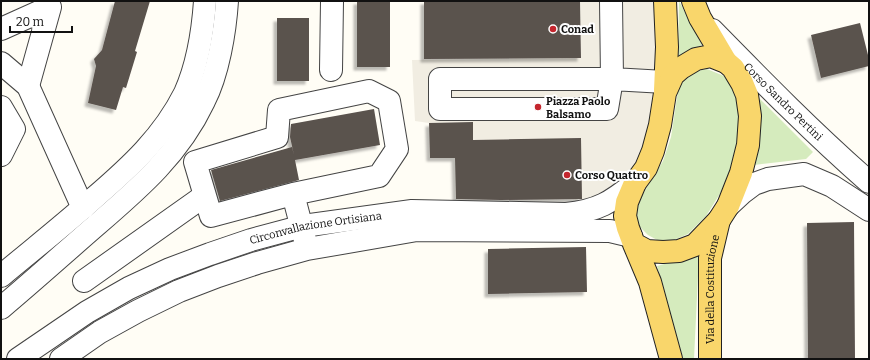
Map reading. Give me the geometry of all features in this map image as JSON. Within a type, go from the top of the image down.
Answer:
[{"type":"main road","points":[[665,1],[667,47],[665,87],[660,125],[653,151],[646,168],[635,183],[627,202],[625,216],[650,282],[671,359]]},
{"type":"main road","points":[[633,240],[647,251],[679,251],[695,245],[723,213],[741,173],[748,145],[750,116],[746,95],[742,83],[697,9]]},
{"type":"main road","points":[[665,87],[673,75],[696,59],[711,56],[730,65]]},
{"type":"main road","name":"Via della Costituzione","points":[[710,359],[710,258],[723,213]]},
{"type":"street","points":[[1,276],[132,165],[164,127],[185,91],[193,69],[204,19],[205,1]]},
{"type":"street","points":[[1,308],[147,180],[171,153],[196,118],[205,100],[215,69],[225,22],[227,1]]},
{"type":"street","points":[[331,70],[332,1]]},
{"type":"street","points":[[611,1],[612,79],[607,109],[440,109],[440,79],[612,79],[665,87]]},
{"type":"street","points":[[1,29],[50,8],[28,86]]},
{"type":"street","name":"Corso Sandro Pertini","points":[[697,9],[763,83],[834,151],[869,182]]},
{"type":"street","points":[[1,63],[28,86],[83,208]]},
{"type":"street","points":[[730,65],[763,83]]},
{"type":"street","points":[[369,91],[389,101],[397,149],[379,176],[293,194],[211,216],[195,162],[277,137],[279,110],[369,91]]},
{"type":"street","points":[[1,107],[14,129],[1,155]]},
{"type":"street","points":[[154,139],[171,153]]},
{"type":"street","points":[[723,213],[742,193],[754,184],[768,179],[804,174],[827,159],[834,151]]},
{"type":"street","points":[[804,174],[832,186],[869,210]]},
{"type":"street","name":"Circonvallazione Ortisiana","points":[[12,359],[87,312],[129,288],[170,270],[251,240],[302,226],[412,211],[566,214],[580,212],[598,208],[615,199],[635,183]]},
{"type":"street","points":[[293,194],[307,249]]},
{"type":"street","points":[[84,281],[204,196]]},
{"type":"street","name":"Circonvallazione Ortisiana","points":[[61,359],[100,332],[179,291],[257,263],[307,249],[417,230],[610,231],[633,240]]},
{"type":"green space","points":[[679,1],[702,45],[678,56]]},
{"type":"green space","points":[[707,69],[724,76],[734,89],[740,111],[739,133],[733,164],[723,189],[706,216],[688,234],[674,240],[659,241],[648,235],[638,225],[635,212],[642,195],[663,161],[671,137],[679,84],[692,72]]},
{"type":"green space","points":[[759,98],[813,152],[806,159],[754,165],[760,132]]},
{"type":"green space","points":[[699,255],[694,359],[683,359],[657,266]]},
{"type":"shaded area","name":"Piazza Paolo Balsamo","points":[[580,1],[665,1],[646,168],[580,213],[582,199],[473,140],[473,122],[429,123],[415,121],[412,60],[581,58]]},
{"type":"building","points":[[115,1],[150,1],[126,88],[123,87],[116,110],[88,103],[96,66],[94,59],[102,50]]},
{"type":"building","points":[[357,1],[390,1],[390,67],[357,67]]},
{"type":"building","points":[[424,1],[580,1],[581,58],[424,59]]},
{"type":"building","points":[[277,18],[309,18],[309,81],[277,81]]},
{"type":"building","points":[[860,23],[869,59],[869,66],[821,78],[811,35]]},
{"type":"building","points":[[374,109],[380,145],[295,160],[299,180],[220,201],[211,170],[292,147],[294,155],[290,137],[291,124]]},
{"type":"building","points":[[473,122],[473,140],[581,138],[582,199],[456,199],[455,158],[430,158],[429,123]]},
{"type":"building","points":[[854,222],[855,359],[808,359],[807,223]]},
{"type":"building","points":[[586,247],[587,292],[488,294],[488,249]]},
{"type":"place","name":"Conad","points":[[553,29]]},
{"type":"place","name":"Piazza Paolo Balsamo","points":[[538,107]]},
{"type":"place","name":"Corso Quattro","points":[[567,175]]}]
